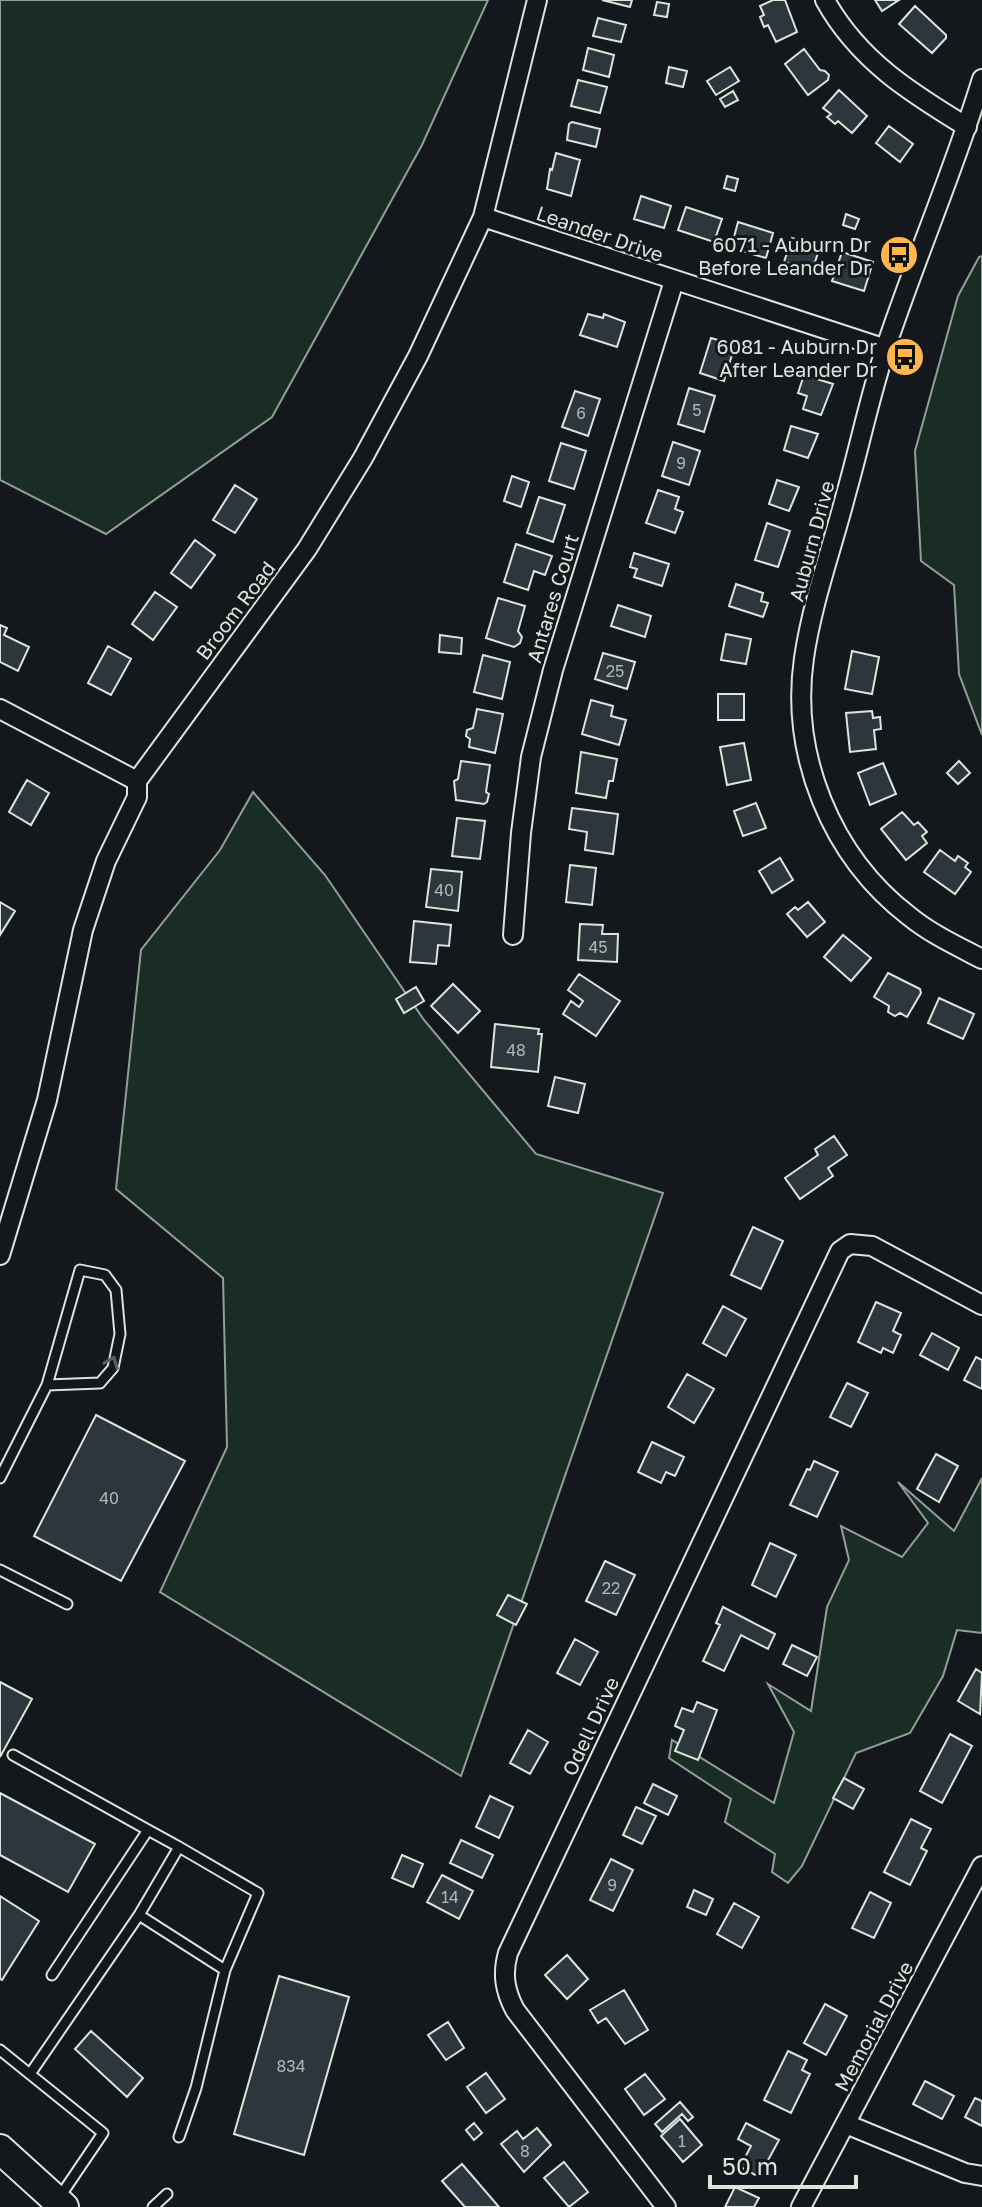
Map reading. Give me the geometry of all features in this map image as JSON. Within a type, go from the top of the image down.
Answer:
[{"type":"main road","points":[[0,2149],[60,2204]]},
{"type":"street","name":"Broom Road","points":[[0,1255],[47,1100],[93,894],[137,797],[137,781],[307,549],[363,458],[418,356],[483,217],[537,0]]},
{"type":"street","points":[[825,0],[862,52],[885,74],[914,95],[975,127]]},
{"type":"street","name":"Auburn Drive","points":[[982,79],[975,127],[886,349],[807,641],[801,704],[806,748],[822,803],[859,866],[878,889],[911,918],[982,959]]},
{"type":"street","name":"Leander Drive","points":[[483,217],[886,349]]},
{"type":"street","name":"Antares Court","points":[[513,935],[531,757],[553,670],[674,281]]},
{"type":"street","points":[[0,709],[137,781]]},
{"type":"street","name":"Odell Drive","points":[[666,2207],[515,2010],[506,1989],[504,1966],[834,1259],[850,1244],[872,1246],[982,1305]]},
{"type":"street","name":"Memorial Drive","points":[[801,2207],[982,1866]]},
{"type":"street","points":[[846,2124],[965,2173],[982,2176]]},
{"type":"lane","points":[[0,1478],[47,1385],[80,1270],[105,1275],[116,1290],[120,1334],[113,1368],[100,1383],[47,1385]]},
{"type":"lane","points":[[0,1570],[67,1604]]},
{"type":"lane","points":[[13,1755],[258,1893],[225,1970],[196,2088],[179,2137]]},
{"type":"lane","points":[[52,1975],[148,1830]]},
{"type":"lane","points":[[30,2074],[139,1915],[179,1847]]},
{"type":"lane","points":[[139,1915],[225,1970]]},
{"type":"lane","points":[[0,2050],[103,2133],[60,2204]]},
{"type":"lane","points":[[153,2207],[167,2194]]},
{"type":"green space","points":[[0,0],[488,0],[422,145],[272,417],[106,534],[0,480]]},
{"type":"green space","points":[[982,256],[982,735],[959,674],[954,585],[921,561],[915,451],[958,296]]},
{"type":"green space","points":[[253,792],[325,875],[424,1020],[536,1154],[663,1193],[461,1776],[160,1592],[227,1447],[223,1278],[116,1189],[141,950],[220,850]]},
{"type":"green space","points":[[982,1478],[982,1633],[957,1630],[943,1676],[910,1733],[856,1753],[802,1866],[788,1883],[772,1872],[775,1854],[725,1822],[731,1799],[669,1758],[672,1740],[774,1803],[794,1732],[768,1684],[811,1711],[827,1607],[849,1560],[841,1526],[902,1557],[928,1523],[898,1482],[954,1531]]},
{"type":"building","points":[[602,0],[632,0],[630,7]]},
{"type":"building","points":[[773,0],[785,0],[797,32],[776,42],[768,25],[764,27],[760,17],[764,15],[760,6]]},
{"type":"building","points":[[875,0],[899,0],[882,11]]},
{"type":"building","points":[[657,2],[669,4],[667,17],[654,15]]},
{"type":"building","points":[[915,6],[946,35],[932,53],[899,24]]},
{"type":"building","points":[[598,18],[626,25],[621,42],[593,36]]},
{"type":"building","points":[[588,48],[614,55],[609,77],[583,70]]},
{"type":"building","points":[[804,49],[820,70],[829,75],[828,80],[808,95],[785,64]]},
{"type":"building","points":[[669,67],[687,71],[683,87],[666,83]]},
{"type":"building","points":[[730,67],[739,81],[716,95],[707,81]]},
{"type":"building","points":[[578,80],[607,87],[600,113],[571,106]]},
{"type":"building","points":[[839,90],[867,116],[852,133],[838,121],[835,124],[827,117],[831,114],[823,108]]},
{"type":"building","points":[[733,91],[738,100],[725,107],[720,99]]},
{"type":"building","points":[[572,122],[600,129],[596,147],[567,140]]},
{"type":"building","points":[[889,126],[913,144],[900,162],[876,143]]},
{"type":"building","points":[[556,153],[580,160],[571,196],[547,189]]},
{"type":"building","points":[[727,176],[738,179],[735,191],[724,188]]},
{"type":"building","points":[[641,196],[671,206],[664,228],[634,219]]},
{"type":"building","points":[[686,207],[722,219],[714,242],[678,230]]},
{"type":"building","points":[[846,214],[859,219],[855,229],[843,225]]},
{"type":"building","points":[[738,222],[773,233],[766,258],[731,248]]},
{"type":"building","points":[[792,238],[820,247],[812,271],[784,262]]},
{"type":"building","points":[[842,252],[873,262],[864,291],[832,281]]},
{"type":"building","points":[[588,314],[603,318],[604,314],[625,322],[617,347],[580,335]]},
{"type":"building","points":[[711,338],[735,345],[724,381],[700,373]]},
{"type":"building","points":[[804,375],[833,384],[821,415],[803,409],[807,396],[798,393]]},
{"type":"building","points":[[689,388],[715,396],[704,432],[678,424]]},
{"type":"building","points":[[575,391],[600,399],[588,436],[562,427]]},
{"type":"building","points":[[791,426],[818,434],[808,458],[784,450]]},
{"type":"building","points":[[673,442],[700,451],[689,485],[662,476]]},
{"type":"building","points":[[561,443],[586,451],[574,489],[549,481]]},
{"type":"building","points":[[512,476],[529,482],[521,507],[504,501]]},
{"type":"building","points":[[777,480],[799,487],[789,511],[769,504]]},
{"type":"building","points":[[235,485],[257,499],[235,533],[213,520]]},
{"type":"building","points":[[658,490],[679,497],[675,509],[683,512],[675,533],[646,523]]},
{"type":"building","points":[[539,497],[565,505],[553,542],[527,533]]},
{"type":"building","points":[[767,523],[790,531],[778,567],[755,560]]},
{"type":"building","points":[[195,540],[215,555],[191,588],[171,573]]},
{"type":"building","points":[[516,544],[552,556],[545,575],[534,571],[528,590],[504,582]]},
{"type":"building","points":[[634,553],[669,564],[662,586],[634,577],[637,569],[630,567]]},
{"type":"building","points":[[736,584],[763,593],[761,601],[768,603],[763,617],[729,606]]},
{"type":"building","points":[[155,592],[177,607],[153,640],[132,624]]},
{"type":"building","points":[[498,598],[525,606],[518,631],[522,637],[514,647],[486,638]]},
{"type":"building","points":[[618,605],[651,616],[645,637],[611,626]]},
{"type":"building","points":[[0,625],[7,628],[4,635],[29,647],[18,671],[0,662]]},
{"type":"building","points":[[726,634],[751,639],[746,664],[721,660]]},
{"type":"building","points":[[440,635],[462,638],[461,654],[439,652]]},
{"type":"building","points":[[108,646],[131,659],[111,695],[88,683]]},
{"type":"building","points":[[852,651],[879,657],[872,694],[845,689]]},
{"type":"building","points":[[603,653],[635,662],[627,689],[595,679]]},
{"type":"building","points":[[483,655],[510,662],[502,699],[474,692]]},
{"type":"building","points":[[718,694],[744,694],[744,720],[718,720]]},
{"type":"building","points":[[591,700],[613,706],[611,716],[626,720],[619,745],[582,734]]},
{"type":"building","points":[[477,709],[503,714],[495,753],[469,747],[467,730],[473,728]]},
{"type":"building","points":[[872,711],[873,718],[880,717],[881,729],[874,730],[876,749],[850,752],[846,713]]},
{"type":"building","points":[[744,743],[751,780],[727,785],[720,747]]},
{"type":"building","points":[[581,752],[617,759],[606,798],[576,793]]},
{"type":"building","points":[[461,761],[490,765],[486,792],[489,794],[484,804],[456,800],[454,781],[458,779]]},
{"type":"building","points":[[959,761],[970,773],[958,784],[947,773]]},
{"type":"building","points":[[883,763],[896,794],[870,805],[858,773]]},
{"type":"building","points":[[27,780],[49,793],[31,825],[9,812]]},
{"type":"building","points":[[756,803],[766,828],[743,836],[734,811]]},
{"type":"building","points":[[572,808],[618,814],[613,854],[585,850],[587,832],[569,829]]},
{"type":"building","points":[[902,812],[914,825],[918,822],[927,832],[922,836],[927,843],[906,860],[881,829]]},
{"type":"building","points":[[457,818],[485,821],[480,859],[452,856]]},
{"type":"building","points":[[940,850],[955,861],[958,856],[968,863],[965,867],[971,872],[955,894],[924,872]]},
{"type":"building","points":[[780,858],[793,880],[772,893],[759,871]]},
{"type":"building","points":[[570,865],[596,868],[592,905],[566,902]]},
{"type":"building","points":[[431,869],[462,872],[458,911],[426,907]]},
{"type":"building","points":[[0,902],[15,911],[0,935]]},
{"type":"building","points":[[808,902],[825,922],[807,937],[787,914]]},
{"type":"building","points":[[414,921],[451,925],[449,946],[438,945],[436,964],[410,962]]},
{"type":"building","points":[[580,924],[603,925],[602,934],[618,934],[617,962],[578,960]]},
{"type":"building","points":[[843,935],[871,958],[851,981],[824,957]]},
{"type":"building","points":[[888,973],[920,989],[921,993],[907,1017],[888,1012],[889,1006],[874,997]]},
{"type":"building","points":[[579,974],[620,1001],[596,1036],[563,1014],[571,1001],[579,1007],[583,1001],[568,990]]},
{"type":"building","points":[[453,984],[480,1011],[458,1033],[431,1006]]},
{"type":"building","points":[[416,987],[424,1001],[404,1013],[396,999]]},
{"type":"building","points":[[939,998],[974,1014],[963,1039],[928,1023]]},
{"type":"building","points":[[495,1024],[539,1029],[538,1034],[542,1034],[538,1072],[491,1067]]},
{"type":"building","points":[[555,1077],[585,1084],[578,1113],[548,1106]]},
{"type":"building","points":[[834,1136],[847,1155],[828,1168],[833,1176],[800,1199],[785,1178],[818,1155],[815,1149]]},
{"type":"building","points":[[753,1227],[783,1241],[761,1289],[731,1275]]},
{"type":"building","points":[[876,1302],[901,1313],[893,1331],[901,1335],[893,1353],[883,1348],[881,1353],[858,1342]]},
{"type":"building","points":[[723,1306],[746,1319],[726,1356],[703,1343]]},
{"type":"building","points":[[932,1333],[959,1348],[948,1370],[920,1355]]},
{"type":"building","points":[[976,1357],[982,1360],[982,1389],[964,1380]]},
{"type":"building","points":[[687,1374],[714,1389],[694,1423],[668,1407]]},
{"type":"building","points":[[847,1383],[868,1393],[851,1427],[830,1417]]},
{"type":"building","points":[[96,1415],[185,1461],[121,1581],[34,1536]]},
{"type":"building","points":[[652,1442],[684,1457],[675,1476],[666,1472],[661,1483],[638,1472]]},
{"type":"building","points":[[936,1454],[958,1466],[939,1502],[917,1489]]},
{"type":"building","points":[[814,1461],[838,1472],[817,1517],[790,1505]]},
{"type":"building","points":[[770,1543],[796,1555],[776,1597],[752,1585]]},
{"type":"building","points":[[605,1561],[635,1575],[616,1615],[586,1601]]},
{"type":"building","points":[[508,1595],[527,1604],[516,1625],[497,1615]]},
{"type":"building","points":[[723,1607],[775,1634],[768,1649],[741,1635],[724,1671],[703,1661],[720,1625],[716,1623]]},
{"type":"building","points":[[575,1639],[598,1652],[580,1685],[557,1673]]},
{"type":"building","points":[[792,1645],[817,1657],[807,1676],[783,1664]]},
{"type":"building","points":[[976,1669],[982,1673],[980,1714],[958,1701]]},
{"type":"building","points":[[0,1682],[32,1699],[0,1757]]},
{"type":"building","points":[[697,1702],[717,1710],[698,1760],[675,1751],[684,1730],[675,1726],[682,1708],[693,1712]]},
{"type":"building","points":[[528,1730],[548,1742],[530,1774],[510,1763]]},
{"type":"building","points":[[950,1734],[972,1746],[942,1803],[920,1791]]},
{"type":"building","points":[[844,1778],[864,1789],[853,1809],[833,1798]]},
{"type":"building","points":[[653,1784],[677,1796],[668,1815],[644,1803]]},
{"type":"building","points":[[0,1793],[95,1844],[68,1892],[0,1855]]},
{"type":"building","points":[[490,1796],[513,1807],[499,1838],[476,1827]]},
{"type":"building","points":[[636,1807],[656,1816],[642,1844],[623,1835]]},
{"type":"building","points":[[911,1819],[931,1829],[921,1848],[927,1851],[910,1885],[884,1872]]},
{"type":"building","points":[[461,1840],[493,1855],[482,1878],[450,1863]]},
{"type":"building","points":[[402,1855],[423,1864],[413,1887],[392,1878]]},
{"type":"building","points":[[611,1859],[633,1870],[613,1911],[590,1900]]},
{"type":"building","points":[[442,1875],[473,1891],[459,1919],[427,1902]]},
{"type":"building","points":[[694,1890],[713,1899],[706,1915],[687,1907]]},
{"type":"building","points":[[870,1892],[891,1903],[874,1938],[852,1928]]},
{"type":"building","points":[[0,1896],[39,1921],[2,1980],[0,1979]]},
{"type":"building","points":[[734,1903],[759,1917],[742,1948],[717,1934]]},
{"type":"building","points":[[567,1955],[588,1979],[567,1999],[545,1975]]},
{"type":"building","points":[[279,1976],[349,1997],[304,2155],[234,2134]]},
{"type":"building","points":[[624,1990],[648,2030],[625,2044],[606,2018],[598,2023],[590,2010]]},
{"type":"building","points":[[825,2004],[847,2016],[826,2055],[804,2043]]},
{"type":"building","points":[[448,2022],[464,2048],[446,2060],[428,2035]]},
{"type":"building","points":[[91,2031],[143,2078],[127,2097],[75,2049]]},
{"type":"building","points":[[788,2051],[807,2060],[802,2070],[810,2074],[791,2113],[764,2100]]},
{"type":"building","points":[[486,2073],[505,2099],[486,2113],[467,2087]]},
{"type":"building","points":[[645,2074],[665,2099],[644,2115],[625,2089]]},
{"type":"building","points":[[925,2081],[954,2096],[942,2119],[913,2104]]},
{"type":"building","points":[[975,2098],[982,2101],[982,2126],[965,2117]]},
{"type":"building","points":[[680,2102],[693,2117],[688,2121],[682,2114],[662,2132],[655,2124]]},
{"type":"building","points":[[680,2119],[702,2145],[683,2162],[661,2136]]},
{"type":"building","points":[[474,2123],[482,2133],[474,2140],[466,2130]]},
{"type":"building","points":[[746,2123],[779,2140],[759,2177],[740,2167],[751,2146],[738,2139]]},
{"type":"building","points":[[537,2128],[551,2145],[524,2172],[501,2144],[517,2131],[523,2139]]},
{"type":"building","points":[[564,2162],[588,2192],[569,2207],[544,2178]]},
{"type":"building","points":[[462,2164],[499,2207],[465,2207],[442,2181]]},
{"type":"building","points":[[735,2187],[759,2198],[754,2207],[725,2207]]},
{"type":"place","name":"6071 - Auburn Dr Before Leander Dr","points":[[899,255]]},
{"type":"place","name":"6081 - Auburn Dr After Leander Dr","points":[[905,357]]}]
